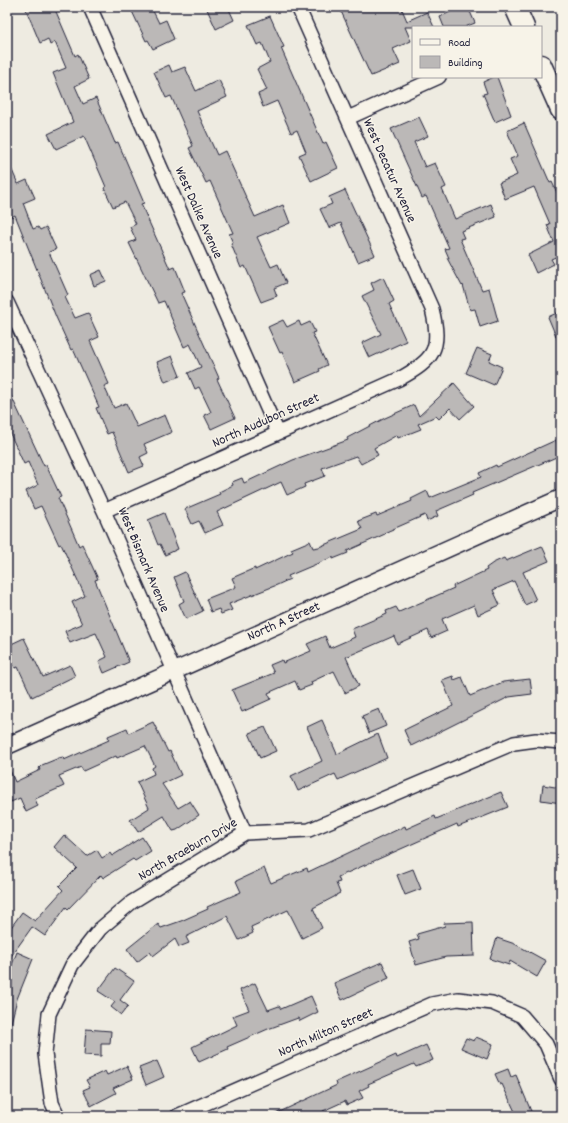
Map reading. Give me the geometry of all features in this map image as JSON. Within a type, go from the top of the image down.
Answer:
[{"type":"main road","points":[[514,7],[524,26]]},
{"type":"main road","points":[[542,67],[561,110]]},
{"type":"street","name":"West Dalke Avenue","points":[[90,7],[278,433]]},
{"type":"street","name":"West Decatur Avenue","points":[[298,7],[432,308],[437,329],[434,350]]},
{"type":"street","points":[[348,118],[437,78]]},
{"type":"street","name":"West Bismark Avenue","points":[[7,302],[104,512],[245,833]]},
{"type":"street","name":"North Audubon Street","points":[[104,512],[404,376],[421,367],[434,350]]},
{"type":"street","name":"North A Street","points":[[8,744],[173,672],[561,498]]},
{"type":"street","name":"North Braeburn Drive","points":[[58,1116],[52,1103],[45,1054],[49,1014],[72,965],[100,929],[132,902],[245,833],[309,830],[514,743],[536,740],[561,742]]},
{"type":"street","name":"North Milton Street","points":[[177,1116],[432,1004],[458,999],[492,1003],[522,1016],[546,1044],[561,1079]]},
{"type":"building","points":[[25,7],[54,7],[75,56],[78,54],[89,79],[75,86],[83,104],[96,98],[115,143],[118,142],[144,203],[141,204],[170,269],[175,267],[185,292],[181,293],[235,418],[211,429],[204,415],[211,412],[199,387],[195,389],[188,373],[201,367],[190,344],[184,347],[164,301],[158,303],[129,243],[136,240],[130,227],[136,224],[125,202],[113,207],[84,136],[56,149],[48,134],[73,122],[53,73],[66,68],[55,42],[50,45],[48,39],[40,43]]},
{"type":"building","points":[[130,7],[151,7],[159,23],[166,20],[174,39],[153,49],[148,40],[146,41]]},
{"type":"building","points":[[206,7],[228,7],[234,20],[216,29]]},
{"type":"building","points":[[339,7],[401,7],[407,21],[427,12],[434,26],[405,27],[411,41],[393,49],[400,64],[371,76]]},
{"type":"building","points":[[450,7],[468,7],[475,23],[468,26],[444,26],[440,17],[452,11]]},
{"type":"building","points":[[270,16],[284,47],[281,48],[323,144],[326,142],[338,168],[311,181],[299,155],[306,152],[297,130],[291,133],[277,101],[263,107],[258,94],[267,90],[257,69],[270,62],[262,43],[257,45],[248,25]]},
{"type":"building","points":[[169,65],[172,72],[185,67],[196,91],[219,80],[227,97],[197,111],[217,155],[225,151],[255,217],[283,205],[290,223],[257,237],[271,267],[278,264],[286,283],[274,288],[277,296],[261,302],[245,266],[241,268],[231,244],[233,243],[229,234],[233,233],[210,181],[206,183],[189,148],[193,146],[171,96],[166,98],[154,72]]},
{"type":"building","points":[[492,78],[497,78],[511,115],[495,122],[483,94],[487,93],[483,82]]},
{"type":"building","points":[[419,117],[428,136],[414,142],[425,167],[435,163],[446,187],[442,189],[455,219],[491,204],[496,217],[461,231],[464,238],[460,239],[482,290],[489,288],[498,321],[480,327],[475,309],[470,310],[463,285],[462,286],[447,258],[449,258],[445,249],[449,248],[426,196],[422,198],[391,129]]},
{"type":"building","points":[[524,123],[550,183],[552,182],[561,201],[561,257],[560,255],[551,259],[554,264],[536,273],[528,255],[554,242],[547,225],[550,224],[534,187],[505,199],[499,183],[517,175],[510,159],[518,156],[507,131]]},
{"type":"building","points":[[7,159],[18,184],[27,180],[35,198],[23,203],[33,229],[38,227],[40,230],[46,227],[56,249],[49,252],[68,295],[65,297],[75,318],[88,313],[99,337],[90,341],[109,384],[104,386],[114,408],[126,403],[137,427],[165,415],[172,432],[144,444],[148,453],[140,457],[144,466],[129,472],[112,432],[107,434],[96,408],[99,407],[73,349],[71,350],[56,317],[15,215],[11,217],[7,208]]},
{"type":"building","points":[[345,190],[375,255],[358,262],[341,223],[329,228],[320,209],[332,204],[329,197]]},
{"type":"building","points":[[101,270],[106,281],[94,286],[90,275]]},
{"type":"building","points":[[383,277],[394,301],[389,304],[406,341],[369,358],[362,343],[381,334],[362,296],[374,290],[371,283]]},
{"type":"building","points":[[561,311],[561,348],[548,317]]},
{"type":"building","points":[[283,320],[287,327],[299,321],[301,326],[310,322],[315,332],[312,333],[327,365],[319,369],[320,371],[295,382],[282,352],[280,353],[268,327]]},
{"type":"building","points":[[477,348],[492,354],[489,361],[502,367],[494,385],[466,373]]},
{"type":"building","points":[[172,356],[180,376],[165,382],[157,362]]},
{"type":"building","points":[[454,383],[474,406],[460,419],[450,408],[439,419],[436,416],[418,424],[421,429],[398,438],[397,435],[374,448],[378,455],[361,464],[356,456],[322,468],[325,476],[304,484],[305,487],[287,495],[281,482],[217,512],[223,525],[205,533],[199,521],[192,524],[185,509],[220,494],[219,492],[233,485],[232,482],[242,478],[244,483],[293,460],[348,440],[347,438],[414,405],[419,416]]},
{"type":"building","points":[[7,387],[44,466],[46,465],[61,497],[58,498],[79,546],[82,544],[98,579],[95,580],[129,662],[104,673],[99,661],[107,657],[96,633],[70,643],[65,631],[82,624],[72,602],[85,596],[61,544],[59,545],[41,506],[34,509],[26,491],[38,485],[28,462],[24,464],[7,427]]},
{"type":"building","points":[[556,440],[561,455],[472,493],[473,495],[436,511],[438,516],[427,521],[425,515],[347,551],[348,553],[333,559],[333,557],[288,576],[290,579],[229,604],[232,610],[221,614],[219,609],[211,612],[206,599],[236,587],[232,578],[255,568],[255,570],[293,552],[291,549],[310,541],[313,548],[319,547],[362,529],[358,521],[376,514],[377,516],[412,501],[411,499],[427,491],[430,498],[481,477],[479,473],[496,465],[497,467]]},
{"type":"building","points":[[164,513],[178,549],[165,555],[160,544],[158,545],[148,520]]},
{"type":"building","points":[[542,546],[549,561],[523,572],[536,600],[525,605],[514,581],[493,590],[500,605],[478,615],[474,605],[442,619],[447,631],[431,638],[428,630],[397,644],[394,636],[346,657],[359,686],[345,693],[334,671],[311,682],[312,685],[299,690],[295,681],[268,693],[271,699],[242,712],[232,690],[274,673],[270,665],[282,660],[283,663],[311,651],[307,644],[325,636],[330,648],[355,637],[352,629],[387,614],[386,611],[396,607],[399,612],[454,588],[453,586],[487,570],[486,568],[493,563],[504,558],[506,561]]},
{"type":"building","points":[[185,572],[203,611],[186,619],[179,604],[184,601],[174,577]]},
{"type":"building","points":[[24,638],[43,677],[70,665],[75,676],[32,697],[18,667],[15,668],[7,649],[7,646]]},
{"type":"building","points":[[453,676],[454,680],[462,677],[470,696],[503,682],[530,679],[532,694],[509,697],[411,746],[404,730],[453,706],[442,680]]},
{"type":"building","points":[[379,709],[386,726],[369,733],[362,716]]},
{"type":"building","points":[[322,720],[337,754],[378,734],[387,758],[338,780],[335,774],[298,791],[291,776],[322,761],[307,727]]},
{"type":"building","points":[[153,722],[168,752],[170,751],[181,775],[162,784],[178,808],[190,801],[199,815],[177,830],[173,831],[164,816],[138,832],[130,820],[149,808],[137,782],[154,774],[152,768],[155,766],[145,746],[117,758],[116,756],[83,771],[81,767],[59,776],[64,786],[35,799],[38,806],[26,812],[20,798],[11,802],[7,794],[7,763],[15,782],[40,770],[39,768],[42,765],[63,757],[64,760],[109,740],[108,736],[127,728],[129,733]]},
{"type":"building","points":[[265,727],[276,751],[260,758],[249,733]]},
{"type":"building","points":[[543,785],[561,788],[561,803],[541,800]]},
{"type":"building","points":[[501,792],[508,807],[458,827],[457,824],[338,877],[340,882],[336,883],[340,893],[313,908],[322,928],[302,938],[288,910],[251,927],[253,933],[239,940],[227,916],[186,937],[189,943],[179,947],[175,939],[153,956],[150,952],[137,962],[127,949],[158,924],[161,928],[181,921],[208,909],[207,907],[241,892],[236,881],[264,868],[271,883],[307,868],[308,872],[405,826],[406,829],[435,816],[436,819]]},
{"type":"building","points":[[64,835],[87,856],[97,850],[102,858],[110,853],[112,856],[142,837],[151,851],[135,861],[133,859],[103,878],[101,875],[68,909],[66,907],[45,936],[32,927],[7,962],[7,933],[22,912],[35,921],[63,890],[59,886],[77,868],[54,847]]},
{"type":"building","points":[[413,869],[421,889],[405,895],[397,875]]},
{"type":"building","points":[[473,922],[474,956],[446,957],[416,965],[409,942],[419,939],[417,934],[445,926],[444,923]]},
{"type":"building","points":[[497,938],[515,944],[546,961],[537,977],[510,961],[509,965],[490,959]]},
{"type":"building","points":[[17,952],[33,959],[17,999],[11,1023],[7,1022],[7,977]]},
{"type":"building","points":[[382,962],[389,978],[342,1000],[334,983]]},
{"type":"building","points":[[115,968],[134,981],[120,1000],[128,1006],[121,1015],[111,1007],[115,1002],[98,991]]},
{"type":"building","points":[[255,983],[268,1010],[279,1006],[281,1009],[311,996],[318,1012],[300,1021],[298,1018],[268,1029],[227,1047],[228,1049],[199,1062],[192,1047],[237,1025],[233,1016],[249,1010],[240,990]]},
{"type":"building","points":[[86,1029],[111,1031],[110,1044],[101,1044],[101,1056],[84,1055]]},
{"type":"building","points":[[476,1037],[493,1044],[487,1059],[461,1048],[466,1038],[474,1041]]},
{"type":"building","points":[[426,1045],[433,1060],[416,1067],[414,1064],[368,1084],[369,1086],[359,1091],[363,1098],[347,1105],[345,1101],[323,1111],[325,1116],[271,1116],[337,1085],[336,1082],[396,1055],[397,1058]]},
{"type":"building","points":[[157,1061],[164,1077],[146,1085],[139,1068]]},
{"type":"building","points":[[127,1066],[133,1079],[113,1088],[116,1093],[91,1106],[83,1090],[90,1087],[86,1080],[105,1071],[107,1075]]},
{"type":"building","points":[[508,1069],[511,1077],[516,1075],[533,1116],[517,1116],[502,1084],[500,1085],[495,1074]]}]
